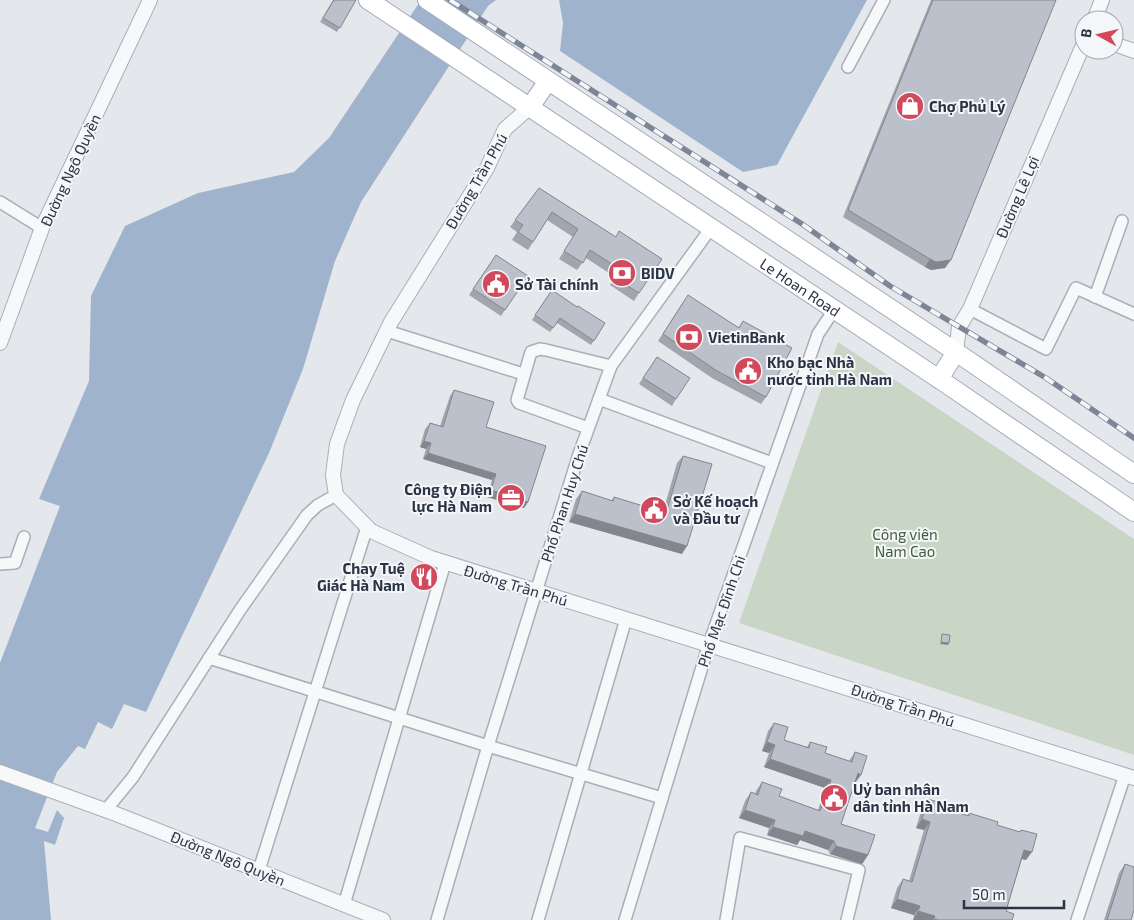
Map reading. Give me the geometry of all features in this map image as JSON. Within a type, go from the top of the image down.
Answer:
[{"type":"main road","name":"Le Hoan Road","points":[[368,0],[939,379],[1134,512]]},
{"type":"main road","points":[[427,0],[956,352],[1134,474]]},
{"type":"main road","points":[[530,107],[548,81]]},
{"type":"main road","points":[[939,379],[956,352]]},
{"type":"street","name":"Đường Ngô Quyền","points":[[0,344],[42,228],[150,0]]},
{"type":"street","points":[[848,66],[884,0]]},
{"type":"street","name":"Đường Lê Lợi","points":[[956,352],[959,327],[970,309],[1023,181],[1076,60]]},
{"type":"street","name":"Đường Trần Phú","points":[[530,107],[505,129],[487,168],[387,331],[353,400],[337,444],[333,475],[336,496],[367,527],[401,546],[445,563],[1130,777]]},
{"type":"street","points":[[0,202],[42,228]]},
{"type":"street","points":[[1095,297],[1122,221]]},
{"type":"street","name":"Phố Phan Huy Chú","points":[[437,920],[536,591],[588,428],[611,366],[711,228]]},
{"type":"street","points":[[970,309],[1046,349],[1076,288],[1134,314]]},
{"type":"street","name":"Phố Mạc Đĩnh Chi","points":[[625,920],[709,644],[818,334],[834,310]]},
{"type":"street","points":[[387,331],[523,374]]},
{"type":"street","points":[[588,428],[522,406],[517,400],[523,374],[531,352],[540,349],[611,366]]},
{"type":"street","points":[[599,399],[772,464]]},
{"type":"street","points":[[106,810],[133,777],[240,610],[307,515],[318,505],[336,496]]},
{"type":"street","points":[[258,870],[367,527]]},
{"type":"street","points":[[0,564],[11,565],[16,563],[24,537]]},
{"type":"street","points":[[344,906],[445,563]]},
{"type":"street","points":[[538,920],[626,619]]},
{"type":"street","points":[[209,658],[488,746],[662,798]]},
{"type":"street","name":"Đường Ngô Quyền","points":[[0,772],[106,810],[383,920]]},
{"type":"street","points":[[1077,920],[1130,777]]},
{"type":"street","points":[[726,920],[740,838],[859,870],[847,920]]},
{"type":"green space","name":"Công viên Nam Cao","points":[[838,342],[1134,539],[1134,755],[739,623]]},
{"type":"water","points":[[421,0],[496,0],[488,6],[361,202],[335,261],[303,369],[269,453],[146,712],[124,704],[112,729],[98,722],[85,749],[78,746],[57,772],[35,828],[48,832],[57,810],[64,818],[55,845],[44,841],[51,920],[0,920],[0,663],[60,506],[39,499],[89,381],[91,296],[125,226],[198,193],[294,172],[329,138]]},
{"type":"water","points":[[559,0],[867,0],[777,165],[743,172],[560,51],[563,23]]},
{"type":"building","points":[[334,0],[356,0],[340,28],[323,18]]},
{"type":"building","points":[[933,0],[1056,0],[951,260],[936,262],[848,210]]},
{"type":"building","points":[[539,188],[616,237],[619,231],[662,259],[639,293],[615,278],[620,269],[590,250],[583,263],[564,251],[578,229],[552,212],[533,242],[518,232],[523,225],[515,220]]},
{"type":"building","points":[[496,255],[528,276],[505,310],[473,289]]},
{"type":"building","points":[[552,290],[605,323],[594,341],[560,318],[553,328],[535,315]]},
{"type":"building","points":[[688,295],[739,328],[743,321],[792,348],[766,397],[717,371],[663,334]]},
{"type":"building","points":[[657,357],[690,378],[676,399],[643,378]]},
{"type":"building","points":[[454,390],[494,402],[486,427],[546,446],[528,502],[491,490],[496,474],[428,453],[431,443],[424,441],[430,423],[443,427]]},
{"type":"building","points":[[683,456],[712,464],[687,546],[575,514],[582,491],[613,501],[614,497],[666,513]]},
{"type":"building","points":[[942,634],[950,635],[949,643],[941,642]]},
{"type":"building","name":"Uỷ ban nhân dân tỉnh Hà Nam","points":[[774,723],[788,727],[784,740],[809,748],[810,742],[827,747],[825,753],[852,762],[855,752],[867,756],[861,775],[858,773],[841,824],[875,835],[868,855],[836,846],[834,841],[805,831],[803,836],[773,827],[775,820],[745,810],[751,792],[758,795],[762,782],[782,789],[779,796],[820,811],[831,780],[770,759],[775,745],[767,742]]},
{"type":"building","points":[[928,799],[944,804],[943,808],[969,816],[969,813],[998,822],[997,825],[1020,832],[1021,830],[1037,834],[1032,852],[1024,850],[1006,911],[1014,914],[1012,920],[938,920],[934,919],[935,916],[918,911],[920,906],[897,899],[903,879],[912,882],[930,822],[922,819]]},
{"type":"building","points":[[1125,864],[1134,867],[1134,910],[1131,920],[1107,920]]},
{"type":"railway","points":[[450,0],[802,224],[890,286],[1046,378],[1134,438]]},
{"type":"place","name":"Chợ Phủ Lý","points":[[910,106]]},
{"type":"place","name":"BIDV","points":[[622,273]]},
{"type":"place","name":"Sở Tài chính","points":[[496,284]]},
{"type":"place","name":"VietinBank","points":[[689,337]]},
{"type":"place","name":"Kho bạc Nhà nước tỉnh Hà Nam","points":[[748,371]]},
{"type":"place","name":"Công ty Điện lực Hà Nam","points":[[511,498]]},
{"type":"place","name":"Sở Kế hoạch và Đầu tư","points":[[654,510]]},
{"type":"place","name":"Chay Tuệ Giác Hà Nam","points":[[424,577]]},
{"type":"place","name":"Uỷ ban nhân dân tỉnh Hà Nam","points":[[834,798]]}]
